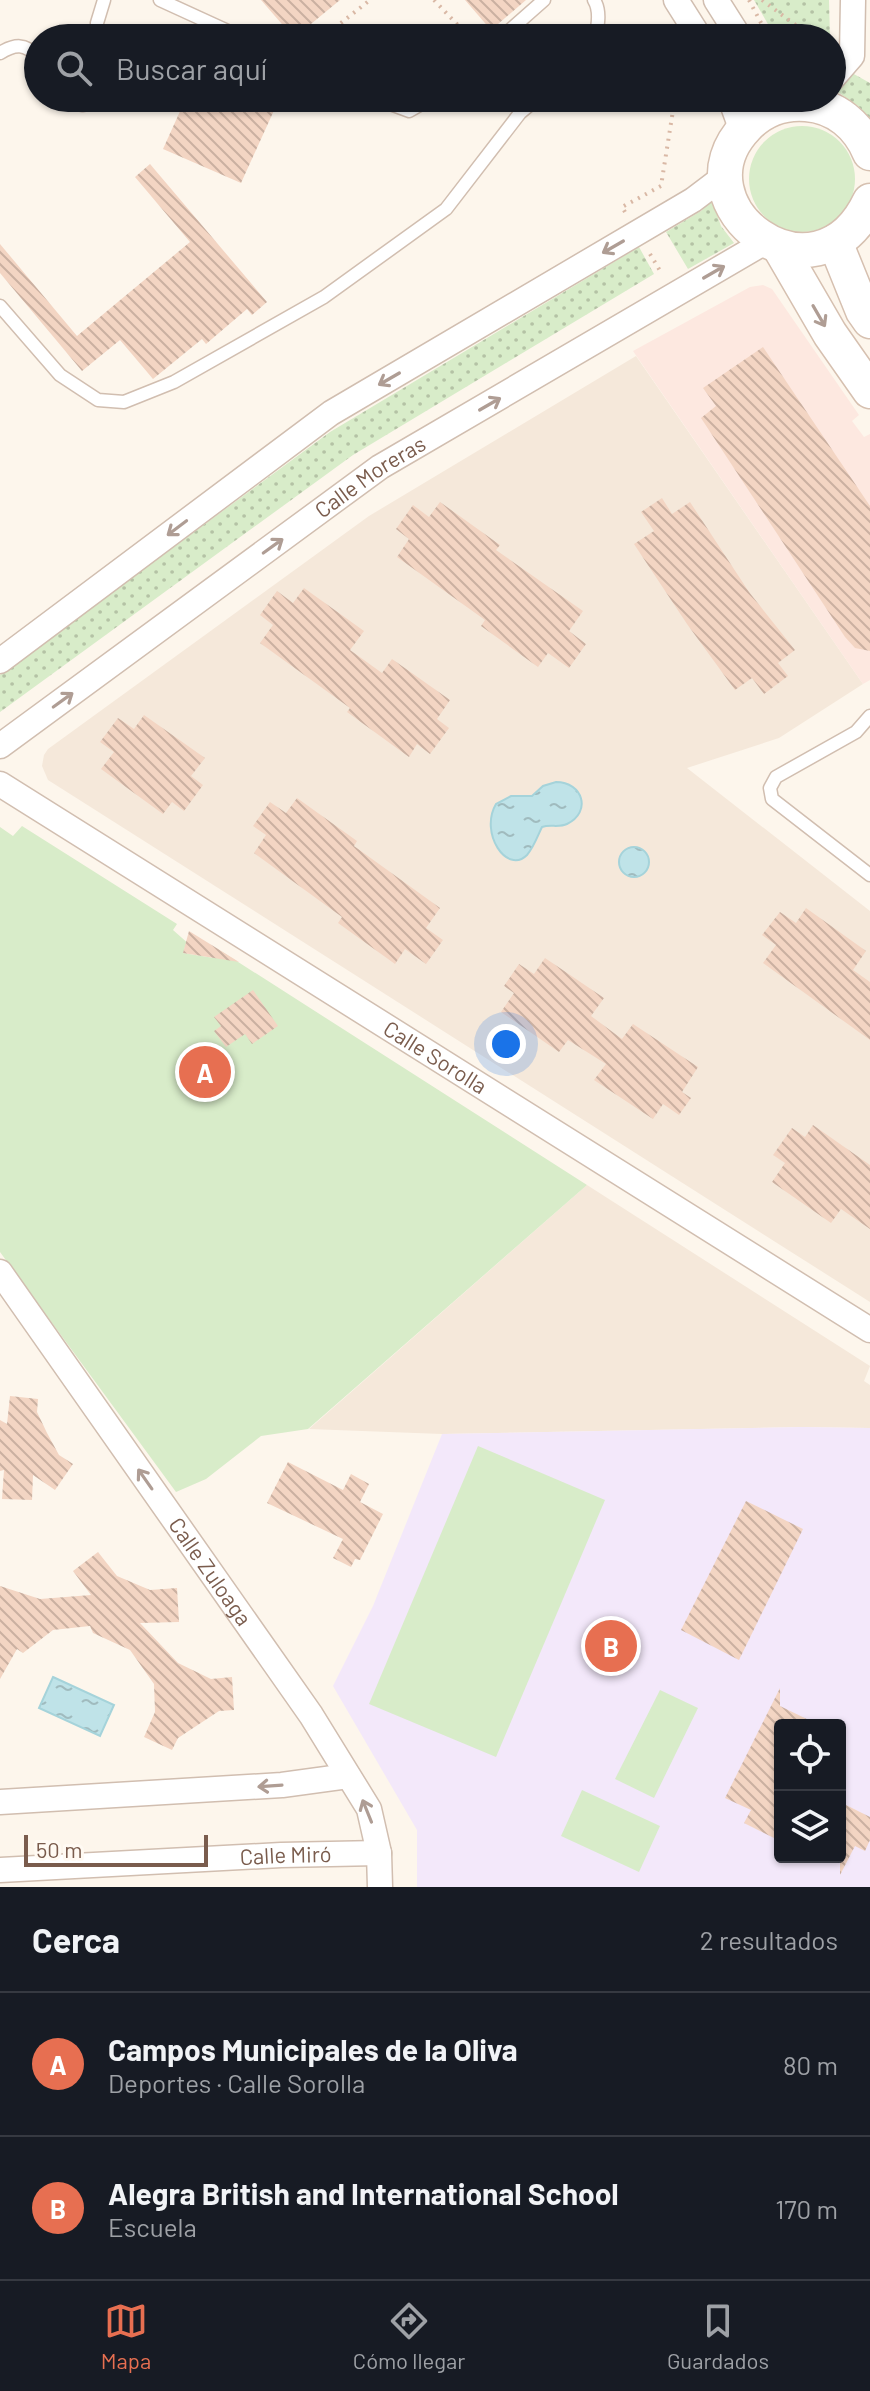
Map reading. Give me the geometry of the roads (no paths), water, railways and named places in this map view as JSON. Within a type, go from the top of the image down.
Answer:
[{"type":"street","points":[[676,0],[691,24]]},
{"type":"street","points":[[716,0],[731,24]]},
{"type":"street","points":[[846,61],[852,56],[853,0]]},
{"type":"street","points":[[735,112],[742,131]]},
{"type":"street","points":[[770,112],[753,120],[742,131],[728,159],[728,195],[736,214],[749,230],[773,245],[808,250],[835,242],[851,231],[870,201]]},
{"type":"street","points":[[835,112],[846,118],[860,133],[870,150]]},
{"type":"street","points":[[0,661],[331,413],[693,200],[726,175]]},
{"type":"street","points":[[835,242],[870,321]]},
{"type":"street","points":[[773,245],[870,391]]},
{"type":"street","name":"Calle Moreras","points":[[0,746],[380,467],[773,245]]},
{"type":"street","name":"Calle Sorolla","points":[[0,784],[870,1330]]},
{"type":"street","name":"Calle Zuloaga","points":[[0,1272],[311,1715],[369,1809],[379,1853],[380,1887]]},
{"type":"street","points":[[0,1802],[282,1785],[348,1776]]},
{"type":"street","name":"Calle Miró","points":[[0,1870],[379,1853]]},
{"type":"lane","points":[[97,24],[104,0]]},
{"type":"lane","points":[[160,0],[212,24]]},
{"type":"lane","points":[[517,24],[544,0]]},
{"type":"lane","points":[[594,0],[599,24]]},
{"type":"lane","points":[[0,53],[13,45],[24,46]]},
{"type":"lane","points":[[0,306],[60,375],[98,400],[124,402],[174,382],[324,297],[446,209],[521,112]]},
{"type":"lane","points":[[870,716],[856,732],[776,777],[770,788],[772,799],[870,875]]},
{"type":"water","points":[[565,783],[578,792],[582,805],[580,812],[567,824],[542,827],[527,855],[511,860],[498,848],[493,838],[492,815],[496,804],[511,796],[532,796],[543,786]]},
{"type":"water","points":[[634,847],[640,848],[648,856],[648,868],[640,876],[634,877],[628,876],[620,868],[619,862],[620,856],[628,848]]},
{"type":"water","points":[[53,1677],[114,1705],[100,1736],[39,1708]]},
{"type":"place","name":"Campos Municipales de la Oliva","points":[[205,1072]]},
{"type":"place","name":"Alegra British and International School","points":[[611,1646]]}]
